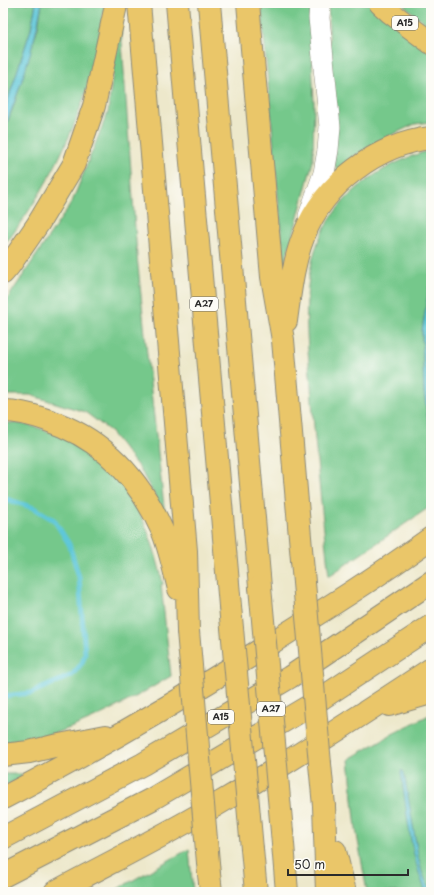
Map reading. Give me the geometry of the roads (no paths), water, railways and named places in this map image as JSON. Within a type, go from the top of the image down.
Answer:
[{"type":"highway","points":[[3,273],[38,224],[74,164],[94,106],[116,3]]},
{"type":"highway","points":[[139,3],[186,551],[188,625],[210,883]]},
{"type":"highway","name":"A27","points":[[177,3],[256,892]]},
{"type":"highway","name":"A27","points":[[209,3],[287,892]]},
{"type":"highway","points":[[248,3],[272,277],[283,340],[324,806],[327,892]]},
{"type":"highway","name":"A15","points":[[380,3],[431,43]]},
{"type":"highway","points":[[283,340],[292,276],[304,234],[329,194],[353,170],[366,161],[404,143],[431,138]]},
{"type":"highway","points":[[3,411],[32,414],[64,425],[88,439],[103,450],[120,466],[139,488],[162,532],[188,625]]},
{"type":"highway","points":[[3,798],[51,773],[170,706],[333,605],[431,538]]},
{"type":"highway","name":"A15","points":[[3,838],[143,764],[290,676],[431,582]]},
{"type":"highway","points":[[3,876],[152,800],[316,702],[431,626]]},
{"type":"highway","points":[[55,892],[142,847],[223,801],[368,711],[431,669]]},
{"type":"highway","points":[[368,711],[431,693]]},
{"type":"highway","points":[[3,755],[29,752],[125,732]]},
{"type":"highway","points":[[324,806],[345,892]]},
{"type":"lane","points":[[304,234],[324,173],[330,127],[319,18],[320,3]]},
{"type":"water","points":[[36,3],[42,3],[35,36],[3,133],[3,115],[31,29]]},
{"type":"water","points":[[431,276],[431,311],[427,366],[431,423],[429,424],[424,391],[422,331]]},
{"type":"water","points":[[402,770],[404,773],[419,861],[422,873],[431,892],[426,892],[416,863],[407,818],[401,772]]},
{"type":"waterway","points":[[3,498],[34,508],[54,520],[69,544],[79,577],[85,654],[82,663],[72,675],[31,693],[3,696]]}]
